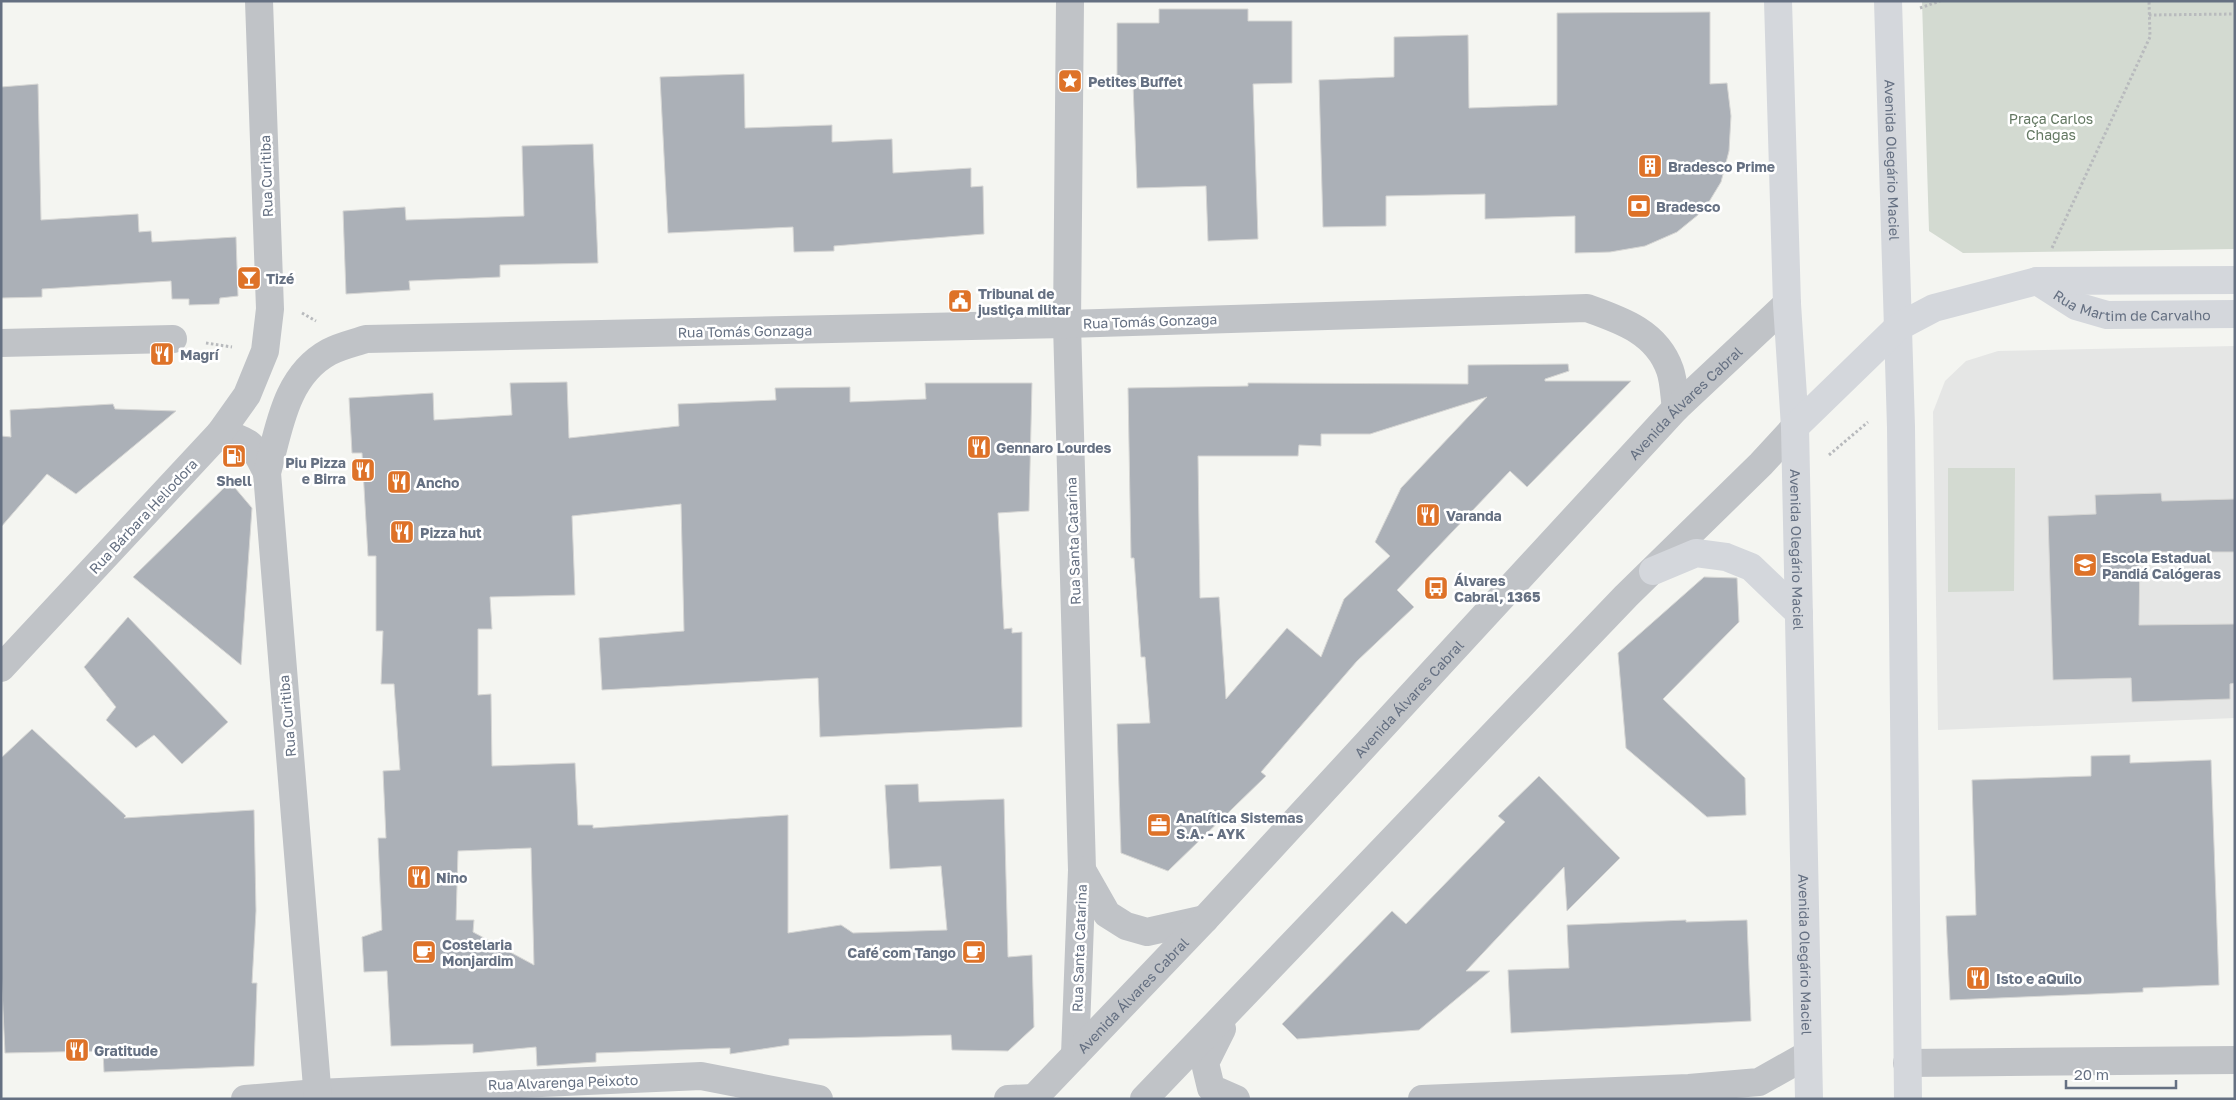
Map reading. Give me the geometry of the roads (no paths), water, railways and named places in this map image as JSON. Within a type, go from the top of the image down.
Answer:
[{"type":"main road","name":"Avenida Olegário Maciel","points":[[1778,1],[1787,304],[1795,427],[1809,1099]]},
{"type":"main road","name":"Avenida Olegário Maciel","points":[[1888,1],[1900,393],[1908,1099]]},
{"type":"main road","name":"Rua Martim de Carvalho","points":[[1898,327],[1934,308],[2037,281],[2235,280]]},
{"type":"main road","name":"Rua Martim de Carvalho","points":[[2037,281],[2076,306],[2108,315],[2235,314]]},
{"type":"main road","points":[[1795,427],[1898,327]]},
{"type":"main road","points":[[1653,571],[1696,553],[1726,557],[1751,567],[1799,613]]},
{"type":"street","name":"Rua Curitiba","points":[[259,1],[270,296],[265,351]]},
{"type":"street","name":"Rua Santa Catarina","points":[[1070,1],[1067,324],[1082,870],[1074,1055]]},
{"type":"street","name":"Avenida Álvares Cabral","points":[[1033,1098],[1205,919],[1676,408],[1787,304]]},
{"type":"street","name":"Rua Tomás Gonzaga","points":[[329,352],[366,339],[1067,324],[1587,308],[1628,323],[1655,343],[1671,370],[1676,408]]},
{"type":"street","points":[[1,343],[173,339]]},
{"type":"street","name":"Rua Bárbara Heliodora","points":[[1,668],[220,433],[247,395],[265,351]]},
{"type":"street","name":"Rua Curitiba","points":[[318,1096],[268,473],[286,402],[304,371],[329,352]]},
{"type":"street","points":[[1144,1099],[1619,603],[1795,427]]},
{"type":"street","points":[[220,433],[240,438],[255,448],[268,473]]},
{"type":"street","name":"Rua Santa Catarina","points":[[1082,870],[1107,914],[1126,926],[1147,932],[1205,919]]},
{"type":"street","points":[[1233,1006],[1205,1063],[1211,1088],[1236,1099]]},
{"type":"street","points":[[1422,1099],[1689,1088],[1759,1082],[1807,1055]]},
{"type":"street","points":[[1907,1064],[2235,1060]]},
{"type":"street","name":"Rua Alvarenga Peixoto","points":[[246,1099],[701,1076],[819,1099]]},
{"type":"street","points":[[1008,1099],[1033,1098]]},
{"type":"place","name":"Petites Buffet","points":[[1070,81]]},
{"type":"place","name":"Bradesco Prime","points":[[1650,166]]},
{"type":"place","name":"Bradesco","points":[[1639,206]]},
{"type":"place","name":"Tizé","points":[[249,278]]},
{"type":"place","name":"Tribunal de justiça militar","points":[[960,301]]},
{"type":"place","name":"Magrí","points":[[162,354]]},
{"type":"place","name":"Gennaro Lourdes","points":[[979,447]]},
{"type":"place","name":"Shell","points":[[234,456]]},
{"type":"place","name":"Piu Pizza e Birra","points":[[363,470]]},
{"type":"place","name":"Ancho","points":[[399,482]]},
{"type":"place","name":"Varanda","points":[[1428,515]]},
{"type":"place","name":"Pizza hut","points":[[402,532]]},
{"type":"place","name":"Escola Estadual Pandiá Calógeras","points":[[2085,565]]},
{"type":"place","name":"Álvares Cabral, 1365","points":[[1436,588]]},
{"type":"place","name":"Analítica Sistemas S.A. - AYK","points":[[1159,825]]},
{"type":"place","name":"Nino","points":[[419,877]]},
{"type":"place","name":"Costelaria Monjardim","points":[[424,952]]},
{"type":"place","name":"Café com Tango","points":[[974,952]]},
{"type":"place","name":"Isto e aQuilo","points":[[1978,978]]},
{"type":"place","name":"Gratitude","points":[[77,1050]]},
{"type":"park label","name":"Praça Carlos Chagas","points":[[2051,126]]}]
